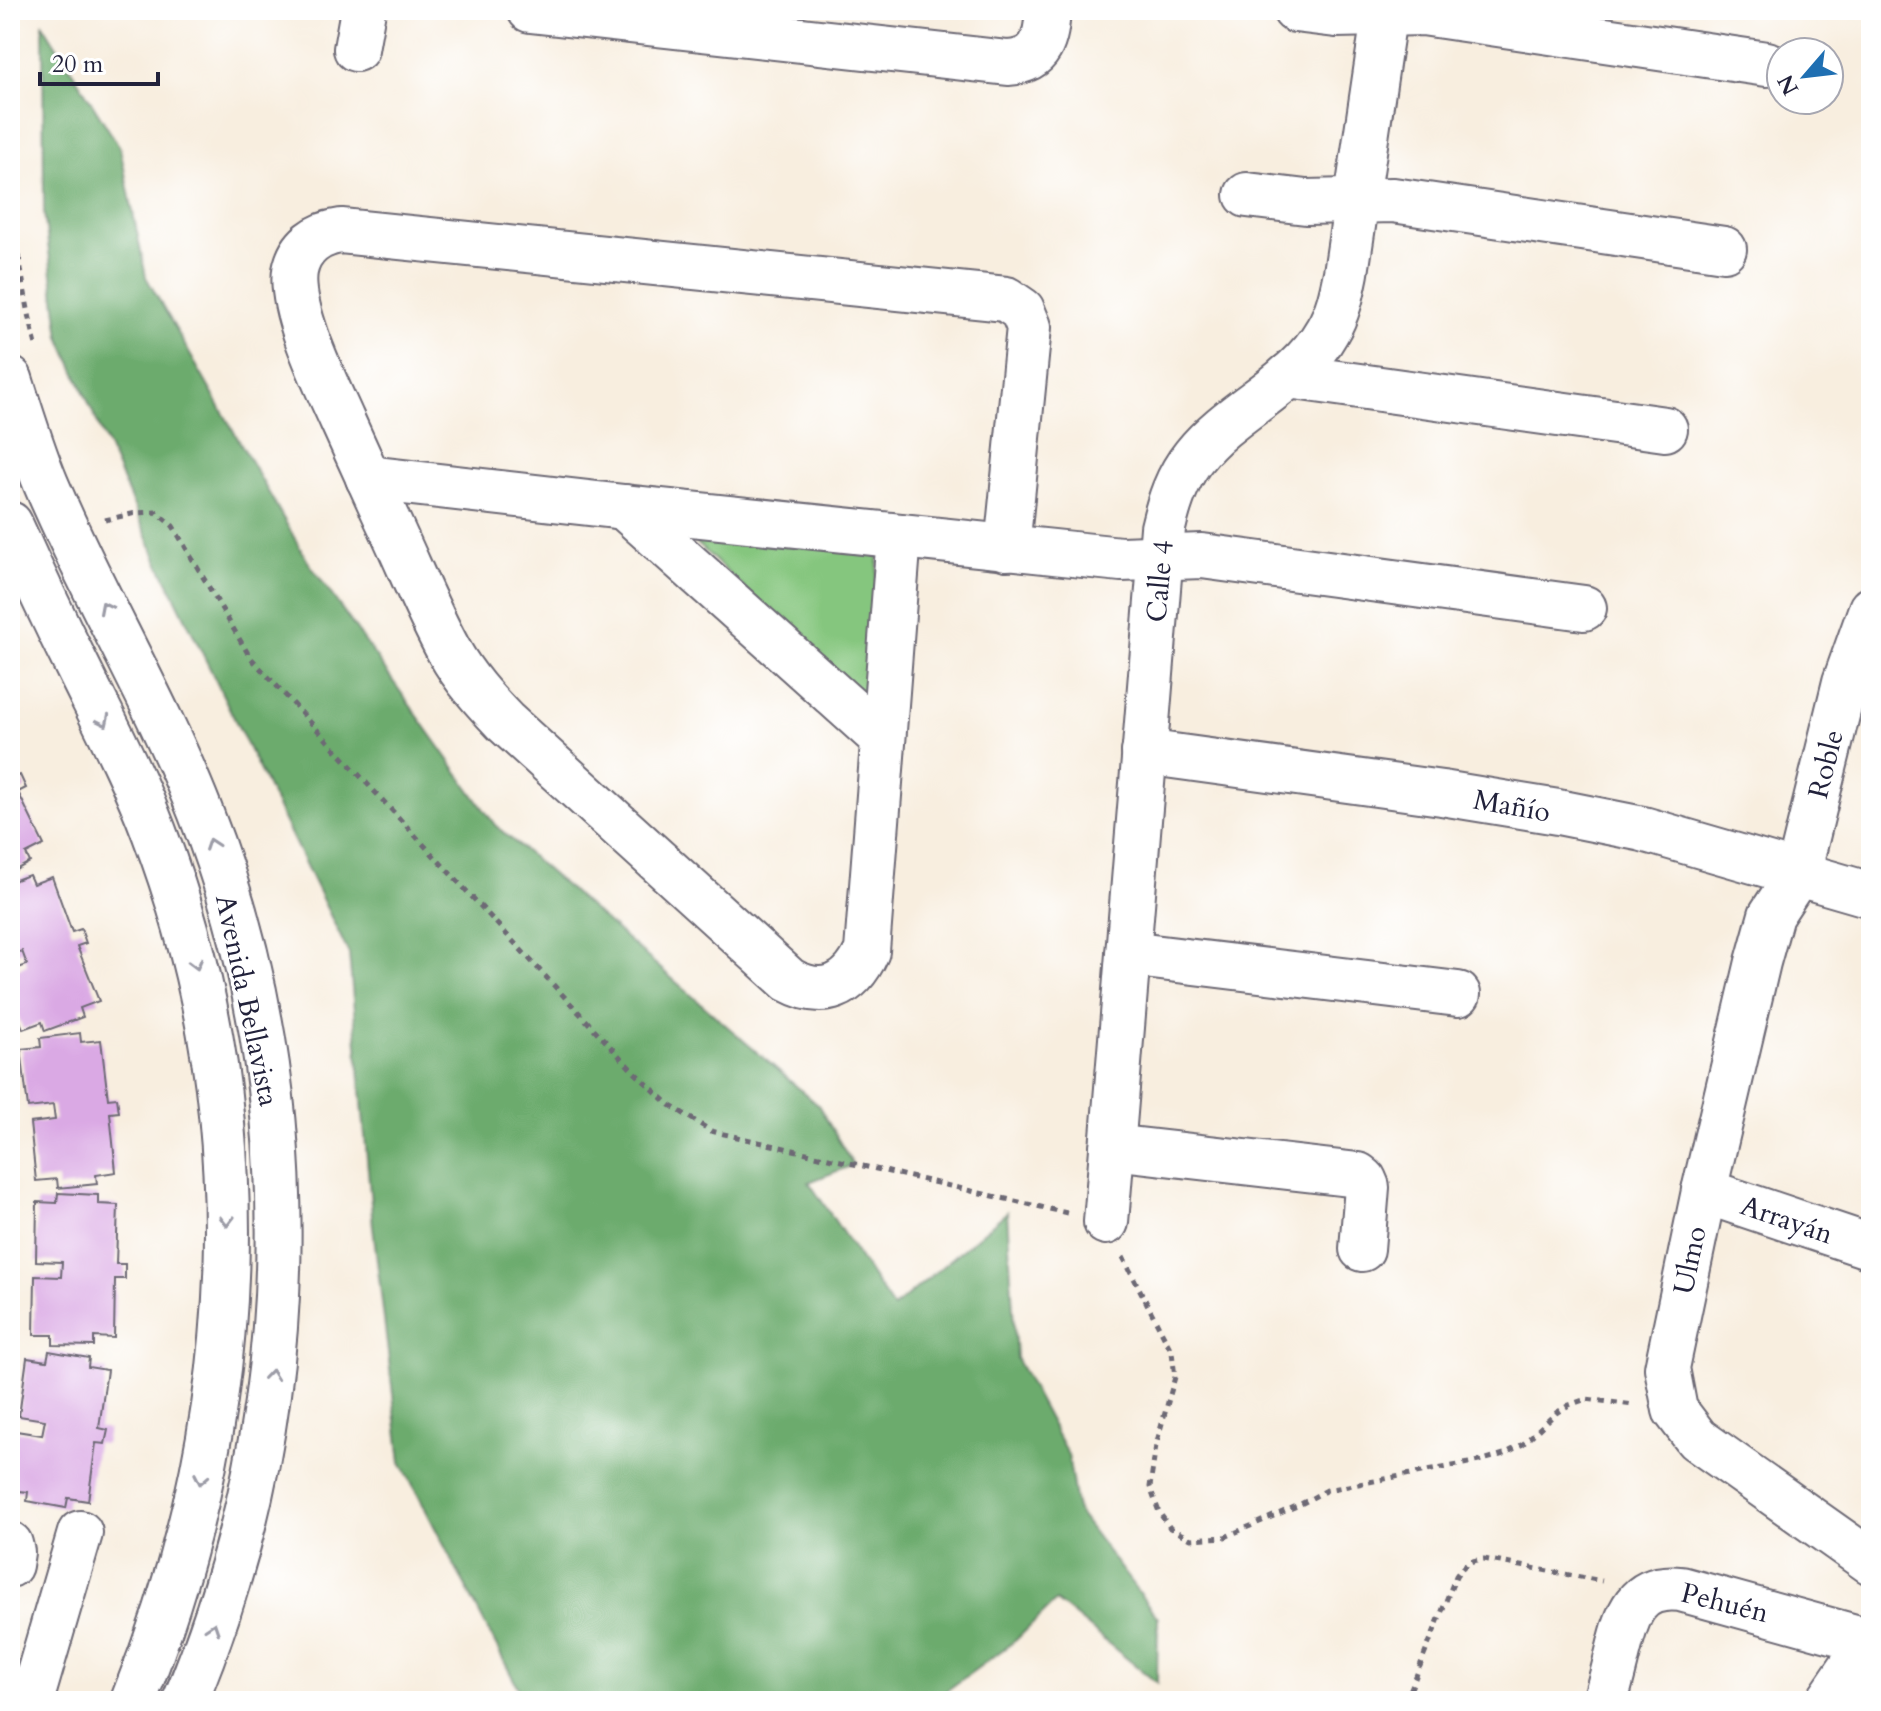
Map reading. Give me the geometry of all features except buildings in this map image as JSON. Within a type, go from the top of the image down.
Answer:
[{"type":"street","points":[[530,10],[1008,63],[1018,62],[1035,53],[1044,42],[1048,10]]},
{"type":"street","points":[[1295,10],[1336,15],[1423,13],[1765,64]]},
{"type":"street","name":"Calle 4","points":[[1106,1222],[1163,528],[1178,481],[1193,457],[1213,436],[1311,355],[1336,313],[1346,273],[1384,12]]},
{"type":"street","points":[[1247,195],[1306,202],[1393,200],[1724,249]]},
{"type":"street","points":[[899,536],[867,951],[850,979],[836,987],[820,990],[803,988],[789,980],[505,722],[465,676],[450,652],[368,478],[305,332],[295,285],[299,258],[315,238],[328,232],[341,231],[1006,299],[1022,310],[1029,327],[1007,548]]},
{"type":"street","points":[[1288,376],[1665,429]]},
{"type":"street","name":"Avenida Bellavista","points":[[10,379],[45,481],[67,531],[150,698],[201,813],[243,948],[270,1093],[278,1170],[280,1247],[268,1402],[255,1479],[236,1555],[213,1629],[185,1701]]},
{"type":"street","points":[[368,478],[1121,559],[1202,556],[1584,608]]},
{"type":"street","points":[[624,507],[883,739]]},
{"type":"street","name":"Avenida Bellavista","points":[[10,524],[126,765],[154,832],[178,900],[197,969],[212,1039],[222,1110],[227,1181],[227,1253],[214,1407],[199,1489],[179,1571],[133,1701]]},
{"type":"street","name":"Roble","points":[[1798,874],[1845,682],[1871,609]]},
{"type":"street","name":"Mañío","points":[[1144,752],[1558,812],[1643,829],[1871,895]]},
{"type":"street","name":"Ulmo","points":[[1798,874],[1771,915],[1758,962],[1704,1191],[1667,1368],[1675,1410],[1697,1439],[1871,1562]]},
{"type":"street","points":[[1128,954],[1458,994]]},
{"type":"street","points":[[1112,1147],[1358,1175],[1367,1187],[1362,1249]]},
{"type":"street","name":"Arrayán","points":[[1704,1191],[1871,1247]]},
{"type":"street","points":[[31,1701],[80,1533]]},
{"type":"street","points":[[10,1544],[10,1565]]},
{"type":"street","name":"Pehuén","points":[[1605,1701],[1630,1612],[1635,1604],[1659,1589],[1681,1589],[1870,1640]]},
{"type":"street","points":[[1828,1701],[1870,1640]]},
{"type":"path","points":[[97,521],[156,512],[173,526],[250,657],[633,1071],[670,1105],[711,1131],[1106,1222],[1172,1352],[1175,1377],[1156,1445],[1150,1487],[1159,1512],[1170,1528],[1191,1539],[1225,1537],[1327,1490],[1504,1454],[1523,1444],[1556,1413],[1586,1399],[1675,1410]]},
{"type":"path","points":[[1406,1701],[1456,1576],[1464,1565],[1473,1560],[1484,1559],[1613,1583],[1650,1593]]},
{"type":"path","points":[[997,1701],[1047,1701]]},
{"type":"green space","points":[[43,24],[120,148],[146,277],[307,560],[495,825],[818,1105],[853,1165],[809,1182],[893,1308],[1007,1212],[1016,1358],[1068,1455],[1077,1511],[1158,1618],[1157,1683],[1056,1601],[1016,1640],[942,1694],[926,1701],[530,1701],[519,1690],[401,1462],[373,1227],[349,954],[159,564],[60,337],[44,213]]},
{"type":"green space","points":[[682,529],[879,555],[865,691],[855,694]]}]
